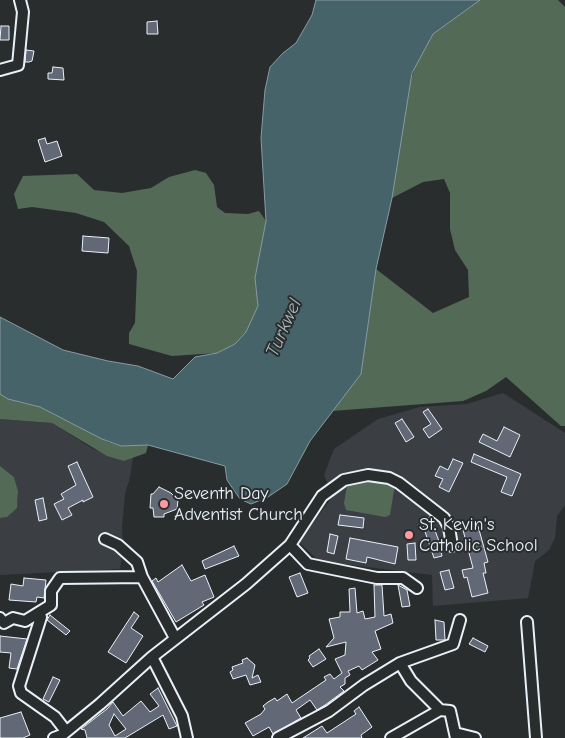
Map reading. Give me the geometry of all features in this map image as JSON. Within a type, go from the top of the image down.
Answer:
[{"type":"street","points":[[0,70],[18,65],[22,12],[20,0]]},
{"type":"street","points":[[41,617],[19,686],[21,693],[55,717],[61,735],[100,704],[152,657],[246,584],[290,545],[322,496],[344,480],[368,475],[389,478],[399,484],[444,518],[449,527],[452,546]]},
{"type":"street","points":[[105,539],[131,554],[137,562],[142,577],[175,638]]},
{"type":"street","points":[[290,545],[308,564],[378,578],[403,578],[417,588]]},
{"type":"street","points":[[0,618],[4,623],[13,618],[25,621],[51,605],[51,591],[60,578],[142,577]]},
{"type":"street","points":[[278,738],[329,711],[364,685],[400,663],[453,644],[460,620]]},
{"type":"street","points":[[527,622],[536,738]]},
{"type":"street","points":[[152,657],[182,716],[187,738]]},
{"type":"street","points":[[400,663],[411,681],[440,710]]},
{"type":"street","points":[[391,738],[440,710],[450,711],[455,735],[475,738]]},
{"type":"shaded area","points":[[503,393],[565,433],[565,505],[557,516],[555,538],[549,550],[535,561],[528,598],[433,606],[432,575],[319,561],[299,542],[333,496],[324,475],[334,449],[378,419],[420,407],[467,404]]},
{"type":"shaded area","points":[[0,419],[52,423],[93,449],[124,461],[133,457],[125,494],[120,569],[0,575],[0,518],[7,517],[18,502],[18,491],[14,477],[0,466]]},
{"type":"green space","points":[[480,0],[558,0],[565,7],[565,426],[561,426],[506,377],[486,391],[463,401],[332,411],[361,374],[376,269],[433,313],[469,297],[468,270],[455,250],[450,229],[450,193],[444,179],[423,182],[392,198],[407,93],[416,63],[433,34]]},
{"type":"green space","points":[[195,170],[206,173],[214,185],[217,207],[225,213],[248,214],[259,211],[266,221],[255,278],[258,306],[246,332],[235,344],[217,353],[172,356],[129,344],[129,333],[135,323],[137,271],[129,246],[104,222],[76,213],[32,207],[18,209],[14,194],[23,176],[77,174],[94,190],[122,193],[151,188],[169,177]]},
{"type":"green space","points":[[0,394],[18,402],[40,407],[108,442],[121,446],[148,445],[146,453],[124,461],[107,456],[52,423],[0,419]]},
{"type":"green space","points":[[0,466],[14,477],[18,491],[17,508],[7,517],[0,518]]},
{"type":"green space","points":[[367,478],[395,484],[390,515],[385,517],[346,510],[344,503],[347,486],[353,480]]},
{"type":"water","name":"Turkwel","points":[[316,0],[480,0],[433,34],[412,73],[392,198],[376,269],[361,374],[310,441],[287,484],[268,497],[251,504],[240,499],[227,480],[225,466],[148,445],[121,446],[102,439],[40,407],[8,399],[0,394],[0,317],[63,350],[138,366],[173,379],[195,357],[217,353],[235,344],[246,332],[258,306],[255,278],[266,221],[261,138],[265,90],[270,67],[296,43],[312,15]]},
{"type":"building","points":[[157,21],[158,34],[147,34],[147,22]]},
{"type":"building","points":[[1,26],[9,26],[9,40],[0,40]]},
{"type":"building","points":[[26,50],[34,51],[32,61],[25,62]]},
{"type":"building","points":[[53,67],[63,68],[64,80],[48,79],[48,73],[52,73]]},
{"type":"building","points":[[45,138],[47,144],[57,141],[62,156],[45,162],[38,140]]},
{"type":"building","points":[[83,236],[109,238],[108,253],[82,251]]},
{"type":"building","points":[[428,409],[442,429],[429,438],[423,429],[431,424],[423,412]]},
{"type":"building","points":[[402,419],[414,437],[406,442],[395,423]]},
{"type":"building","points":[[504,427],[520,435],[510,457],[479,442],[483,434],[497,441]]},
{"type":"building","points":[[474,454],[521,474],[512,496],[501,492],[507,477],[471,462]]},
{"type":"building","points":[[453,459],[463,463],[449,492],[439,487],[443,479],[435,476],[440,466],[448,470]]},
{"type":"building","points":[[77,462],[93,497],[68,508],[72,515],[62,520],[54,504],[64,499],[61,494],[76,485],[68,466]]},
{"type":"building","name":"Seventh Day Adventist Church","points":[[159,487],[171,493],[178,500],[177,509],[164,514],[164,517],[154,517],[153,508],[150,508],[151,494]]},
{"type":"building","points":[[43,498],[47,519],[39,521],[35,500]]},
{"type":"building","points":[[340,515],[364,518],[363,528],[338,525]]},
{"type":"building","points":[[430,517],[443,552],[441,552],[442,556],[434,558],[421,520]]},
{"type":"building","points":[[478,526],[488,562],[484,563],[486,573],[483,573],[488,593],[472,597],[467,577],[464,578],[462,570],[473,568],[463,530]]},
{"type":"building","points":[[330,534],[338,536],[334,554],[327,552]]},
{"type":"building","points":[[350,538],[398,547],[395,564],[367,557],[366,563],[346,559]]},
{"type":"building","points":[[415,543],[416,560],[408,560],[407,544]]},
{"type":"building","points":[[234,546],[239,556],[205,569],[202,561]]},
{"type":"building","points":[[182,565],[191,581],[205,575],[214,597],[202,602],[204,605],[176,622],[152,581],[156,578],[158,582]]},
{"type":"building","points":[[449,570],[454,588],[445,590],[440,572]]},
{"type":"building","points":[[300,573],[308,593],[297,597],[289,577]]},
{"type":"building","points":[[24,578],[46,580],[44,598],[37,597],[36,602],[9,600],[11,584],[23,586]]},
{"type":"building","points":[[374,585],[382,585],[384,616],[391,614],[393,623],[375,631],[381,649],[372,652],[378,660],[362,670],[359,666],[348,671],[350,675],[345,678],[345,684],[340,687],[344,691],[317,710],[310,700],[296,710],[301,718],[273,734],[269,727],[253,736],[245,723],[261,714],[265,709],[263,706],[268,702],[275,698],[277,701],[287,694],[292,703],[326,680],[324,677],[330,674],[334,679],[342,673],[335,659],[345,655],[346,642],[326,647],[334,638],[329,619],[340,617],[340,612],[350,612],[349,589],[355,588],[357,613],[363,611],[365,619],[375,617]]},
{"type":"building","points":[[398,585],[407,590],[410,606],[402,607]]},
{"type":"building","points":[[134,612],[139,616],[131,628],[143,636],[126,663],[108,652]]},
{"type":"building","points":[[50,615],[70,631],[66,635],[47,620]]},
{"type":"building","points":[[435,620],[444,622],[445,640],[436,640]]},
{"type":"building","points":[[0,636],[27,639],[17,669],[9,668],[11,653],[0,652]]},
{"type":"building","points":[[473,638],[488,646],[485,652],[469,644]]},
{"type":"building","points":[[319,649],[326,659],[313,667],[308,660],[309,656]]},
{"type":"building","points":[[247,658],[255,665],[252,678],[258,675],[261,682],[250,685],[246,675],[233,679],[230,672],[233,670],[232,667],[243,663],[242,660]]},
{"type":"building","points":[[53,677],[60,680],[49,702],[43,699]]},
{"type":"building","points":[[158,688],[177,726],[169,729],[163,715],[125,738],[87,738],[85,730],[81,729],[113,702],[123,716],[141,701],[150,712],[159,706],[150,694]],"holes":[[[114,714],[126,729],[115,736],[109,725]]]},
{"type":"building","points":[[359,707],[372,727],[361,735],[362,738],[303,738],[322,726],[327,733],[356,714],[354,711]]},
{"type":"building","points":[[21,712],[30,735],[23,738],[0,738],[0,718]]},
{"type":"place","name":"Seventh Day Adventist Church","points":[[164,504]]},
{"type":"place","name":"St. Kevin's Catholic School","points":[[409,535]]}]
